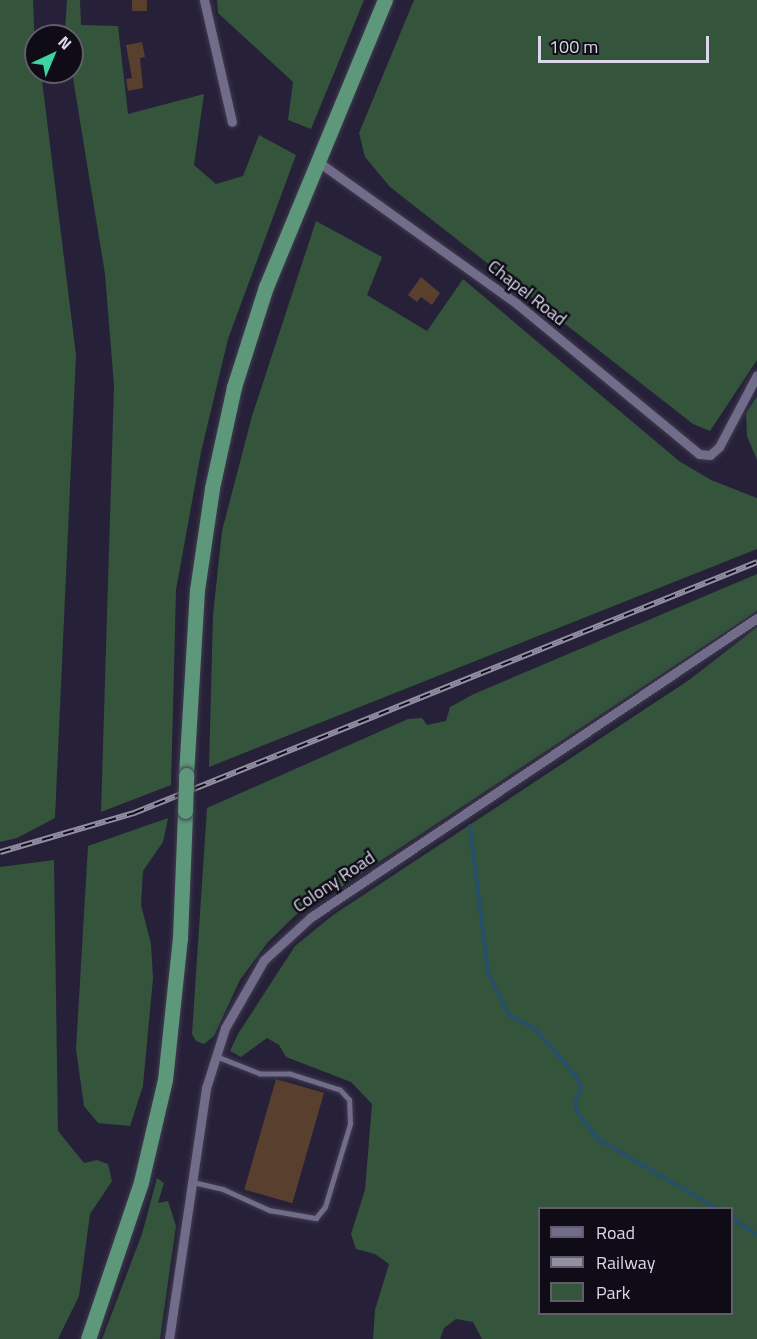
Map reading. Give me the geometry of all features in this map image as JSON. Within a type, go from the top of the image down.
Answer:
[{"type":"highway","points":[[88,1339],[135,1202],[165,1080],[180,938],[186,775],[197,590],[222,437],[249,337],[317,161],[385,0]]},
{"type":"street","points":[[204,0],[232,122]]},
{"type":"street","name":"Chapel Road","points":[[317,161],[516,303],[691,448],[703,455],[712,454],[719,447],[757,375]]},
{"type":"street","name":"Colony Road","points":[[169,1339],[190,1181],[214,1056],[253,975],[296,928],[757,618]]},
{"type":"lane","points":[[190,1181],[223,1189],[269,1210],[307,1219],[316,1218],[325,1206],[350,1124],[349,1100],[340,1090],[290,1074],[260,1074],[214,1056]]},
{"type":"green space","points":[[0,0],[33,0],[34,24],[24,24],[24,84],[42,84],[76,355],[55,818],[17,838],[0,842]]},
{"type":"green space","points":[[67,0],[80,0],[81,24],[65,24]]},
{"type":"green space","points":[[217,0],[364,0],[311,129],[288,120],[293,82],[218,13]]},
{"type":"green space","points":[[414,0],[757,0],[757,360],[710,431],[693,424],[390,187],[365,157],[359,133]]},
{"type":"green space","points":[[84,25],[118,26],[128,114],[204,94],[194,165],[216,184],[243,176],[259,135],[296,155],[228,339],[201,452],[176,590],[171,785],[101,812],[114,386],[105,274],[74,84],[84,84]]},
{"type":"green space","points":[[316,221],[382,257],[367,295],[427,331],[463,279],[679,461],[711,480],[757,498],[757,549],[209,767],[213,615],[222,531],[252,416]]},
{"type":"green space","points":[[757,396],[757,460],[747,436],[746,413]]},
{"type":"green space","points":[[757,574],[757,611],[317,903],[305,906],[268,942],[240,980],[214,1036],[204,1044],[196,1041],[192,1034],[207,808],[408,719],[422,718],[427,725],[446,721],[450,707],[474,694]]},
{"type":"green space","points":[[757,627],[757,1339],[482,1339],[473,1322],[456,1319],[444,1328],[440,1339],[373,1339],[375,1310],[389,1264],[375,1254],[356,1249],[351,1234],[365,1190],[372,1104],[351,1082],[286,1057],[279,1045],[267,1038],[241,1057],[230,1051],[238,1034],[295,946],[333,915],[689,680]]},
{"type":"green space","points":[[168,818],[163,842],[143,871],[141,905],[151,944],[153,978],[143,1086],[130,1126],[98,1123],[84,1106],[76,1049],[88,846]]},
{"type":"green space","points":[[54,860],[58,1131],[84,1163],[97,1160],[108,1164],[112,1181],[90,1214],[79,1296],[58,1339],[0,1339],[0,867]]},
{"type":"green space","points":[[157,1178],[164,1183],[158,1203],[168,1201],[176,1226],[160,1339],[102,1339],[142,1234]]},
{"type":"building","points":[[132,0],[147,0],[147,11],[132,11]]},
{"type":"building","points":[[142,42],[145,57],[140,58],[143,88],[128,91],[126,79],[132,78],[126,45]]},
{"type":"building","points":[[421,277],[440,293],[432,305],[421,297],[417,302],[408,295]]},
{"type":"building","points":[[276,1079],[324,1093],[292,1203],[244,1190]]},
{"type":"waterway","points":[[470,826],[488,973],[509,1015],[535,1029],[576,1076],[581,1088],[575,1102],[577,1112],[598,1139],[714,1207]]},
{"type":"waterway","points":[[733,1219],[757,1235]]},
{"type":"railway","points":[[0,852],[134,813],[757,562]]}]
